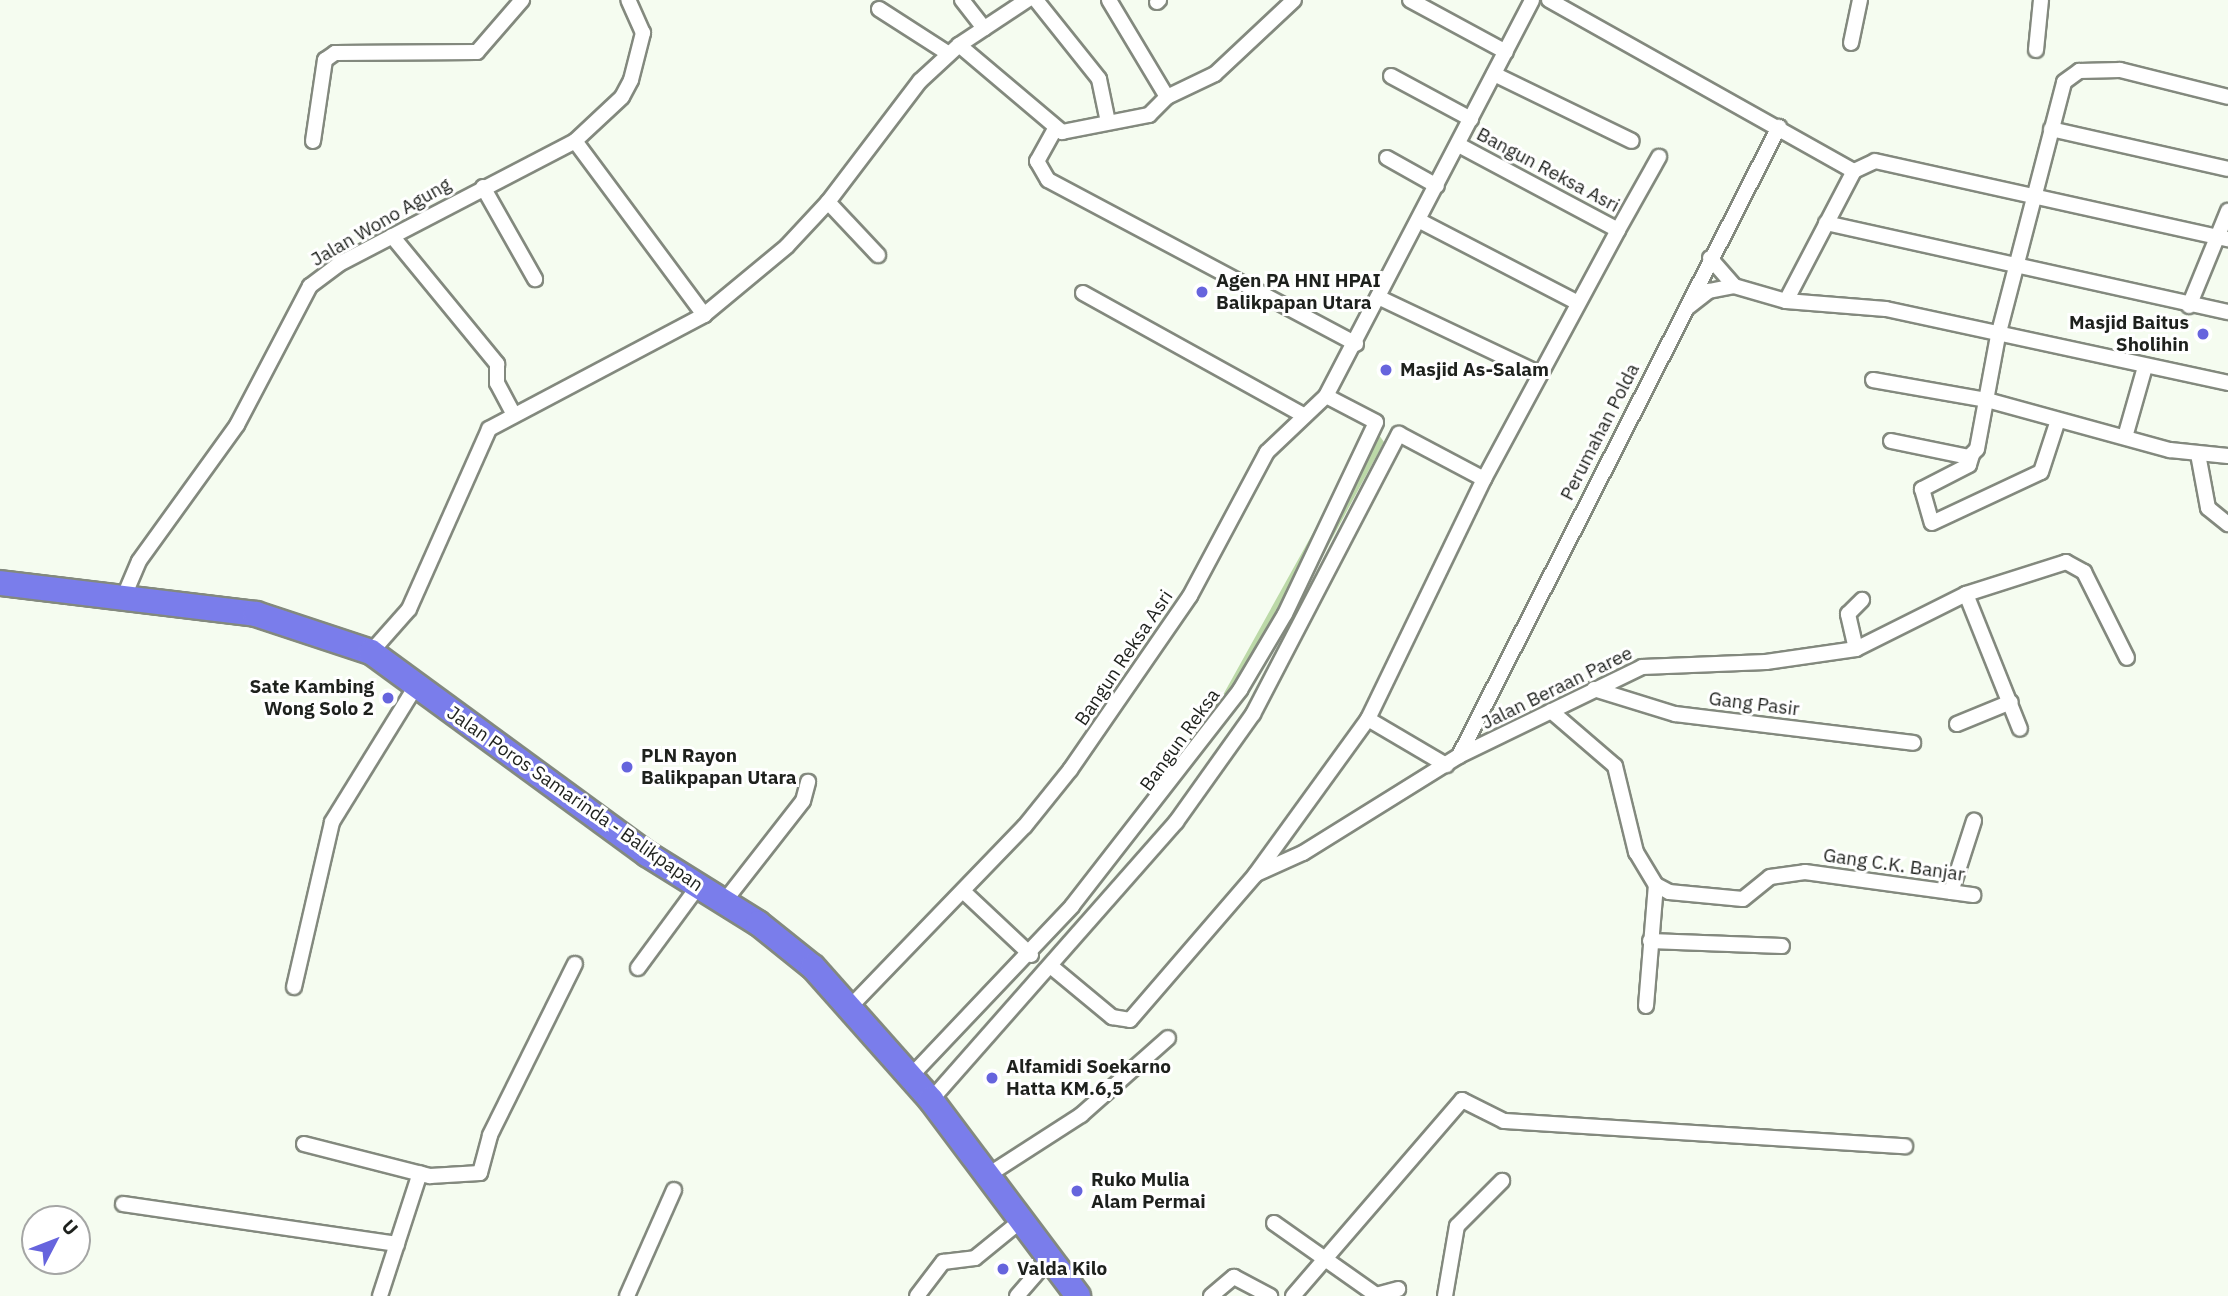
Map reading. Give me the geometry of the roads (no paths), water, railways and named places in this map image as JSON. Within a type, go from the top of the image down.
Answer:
[{"type":"highway","name":"Jalan Poros Samarinda - Balikpapan","points":[[0,583],[122,601],[256,614],[371,652],[698,888],[724,902],[783,942],[851,1006],[931,1100],[1023,1219],[1078,1296]]},
{"type":"street","points":[[313,141],[325,60],[335,53],[477,52],[522,0]]},
{"type":"street","name":"Jalan Wono Agung","points":[[122,601],[139,561],[237,425],[310,286],[392,236],[575,141],[622,97],[631,80],[643,33],[628,0]]},
{"type":"street","points":[[962,0],[984,28]]},
{"type":"street","points":[[1036,0],[1099,79],[1108,122]]},
{"type":"street","points":[[1108,0],[1167,97]]},
{"type":"street","points":[[879,9],[954,49],[1055,129],[1072,134],[1108,122],[1149,115],[1167,97],[1214,74],[1294,0]]},
{"type":"street","points":[[1410,0],[1506,52]]},
{"type":"street","name":"Bangun Reksa Asri","points":[[851,1006],[964,892],[1092,740],[1190,596],[1267,453],[1303,415],[1326,396],[1380,298],[1532,0]]},
{"type":"street","points":[[1549,0],[1854,171]]},
{"type":"street","points":[[1851,43],[1860,0]]},
{"type":"street","points":[[2036,50],[2041,0]]},
{"type":"street","points":[[371,652],[409,609],[483,438],[513,413],[573,388],[614,358],[673,336],[704,315],[787,246],[828,202],[920,81],[954,49],[1022,1]]},
{"type":"street","points":[[2057,423],[2041,472],[1932,523],[1922,489],[1969,465],[1972,455],[1987,400],[1998,335],[2058,92],[2079,71],[2120,70],[2228,97]]},
{"type":"street","points":[[1494,74],[1632,141]]},
{"type":"street","points":[[1391,76],[1471,119]]},
{"type":"street","name":"Perumahan Polda","points":[[1459,756],[1678,319],[1779,127]]},
{"type":"street","points":[[1055,129],[1037,161],[1048,180],[1356,344]]},
{"type":"street","points":[[2051,129],[2228,169]]},
{"type":"street","points":[[575,141],[704,315]]},
{"type":"street","name":"Bangun Reksa Asri","points":[[1053,968],[1112,1017],[1130,1020],[1255,875],[1368,719],[1484,479],[1576,302],[1618,230],[1459,145]]},
{"type":"street","points":[[1387,158],[1437,186]]},
{"type":"street","points":[[1618,230],[1658,158]]},
{"type":"street","points":[[1786,301],[1854,171],[1875,161],[2223,238]]},
{"type":"street","points":[[483,187],[536,279]]},
{"type":"street","points":[[828,202],[878,255]]},
{"type":"street","points":[[2189,306],[2223,238],[2228,211]]},
{"type":"street","points":[[1420,221],[1576,302]]},
{"type":"street","points":[[1826,223],[2189,306],[2228,312]]},
{"type":"street","points":[[392,236],[497,364],[497,383],[513,413]]},
{"type":"street","points":[[1710,258],[1734,286]]},
{"type":"street","points":[[1678,319],[1709,291],[1734,286],[1786,301],[1886,309],[2144,367],[2228,383]]},
{"type":"street","points":[[1083,293],[1303,415]]},
{"type":"street","points":[[1380,298],[1540,374]]},
{"type":"street","points":[[2125,437],[2144,367]]},
{"type":"street","points":[[1873,380],[1987,400],[2057,423],[2198,454],[2228,456]]},
{"type":"street","points":[[1326,396],[1484,479]]},
{"type":"street","name":"Bangun Reksa","points":[[911,1077],[1031,955],[1164,794],[1240,690],[1285,614],[1376,422]]},
{"type":"street","points":[[931,1100],[1053,968],[1184,811],[1270,685],[1399,434]]},
{"type":"street","points":[[1891,441],[1972,455]]},
{"type":"street","points":[[2198,454],[2208,508],[2228,524]]},
{"type":"street","name":"Jalan Beraan Paree","points":[[1255,875],[1303,853],[1459,756],[1594,690],[1660,663],[1766,662],[1856,649],[1966,594],[2072,562],[2084,572],[2127,658]]},
{"type":"street","points":[[1966,594],[2020,729]]},
{"type":"street","points":[[1856,649],[1848,614],[1863,600]]},
{"type":"street","points":[[294,987],[332,822],[416,686]]},
{"type":"street","name":"Gang Pasir","points":[[1594,690],[1675,714],[1913,743]]},
{"type":"street","points":[[1957,724],[2011,702]]},
{"type":"street","points":[[1551,711],[1615,766],[1630,835],[1656,885],[1646,1006]]},
{"type":"street","points":[[1368,719],[1446,765]]},
{"type":"street","points":[[724,902],[803,801],[808,782]]},
{"type":"street","points":[[1164,794],[1184,811]]},
{"type":"street","points":[[1951,892],[1974,821]]},
{"type":"street","name":"Gang C.K. Banjar","points":[[1656,885],[1743,899],[1770,877],[1805,872],[1973,895]]},
{"type":"street","points":[[638,968],[698,888]]},
{"type":"street","points":[[964,892],[1031,955]]},
{"type":"street","points":[[1650,941],[1782,946]]},
{"type":"street","points":[[304,1144],[420,1173],[480,1173],[490,1135],[575,964]]},
{"type":"street","points":[[988,1175],[1081,1115],[1168,1038]]},
{"type":"street","points":[[1293,1296],[1324,1255],[1462,1100],[1504,1121],[1905,1146]]},
{"type":"street","points":[[380,1296],[420,1173]]},
{"type":"street","points":[[1445,1296],[1457,1226],[1502,1181]]},
{"type":"street","points":[[627,1296],[674,1190]]},
{"type":"street","points":[[123,1204],[397,1244]]},
{"type":"street","points":[[916,1296],[943,1262],[975,1258],[1023,1219]]},
{"type":"street","points":[[1274,1223],[1324,1255],[1376,1296],[1398,1289]]},
{"type":"street","points":[[1017,1296],[1049,1259]]},
{"type":"street","points":[[1211,1296],[1234,1277],[1270,1296]]},
{"type":"place","name":"Agen PA HNI HPAI Balikpapan Utara","points":[[1202,292]]},
{"type":"place","name":"Masjid Baitus Sholihin","points":[[2203,334]]},
{"type":"place","name":"Masjid As-Salam","points":[[1386,370]]},
{"type":"place","name":"Sate Kambing Wong Solo 2","points":[[388,698]]},
{"type":"place","name":"PLN Rayon Balikpapan Utara","points":[[627,767]]},
{"type":"place","name":"Alfamidi Soekarno Hatta KM.6,5","points":[[992,1078]]},
{"type":"place","name":"Ruko Mulia Alam Permai","points":[[1077,1191]]},
{"type":"place","name":"Valda Kilo","points":[[1003,1269]]}]
